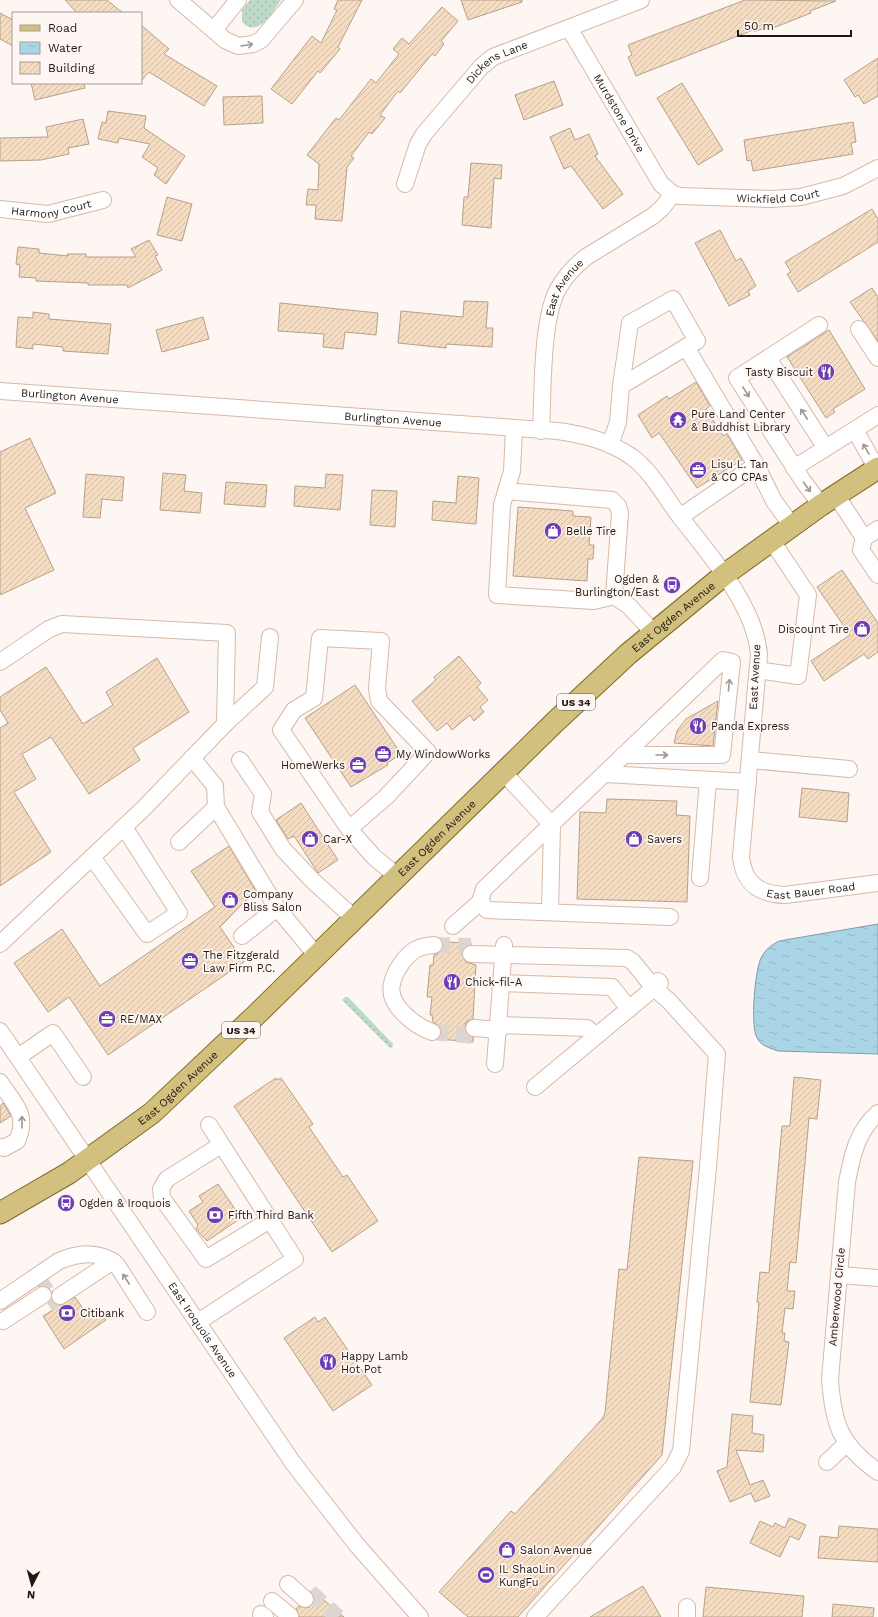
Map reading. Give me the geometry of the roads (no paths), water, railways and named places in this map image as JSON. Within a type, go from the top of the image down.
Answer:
[{"type":"main road","name":"East Ogden Avenue","points":[[0,1213],[46,1188],[88,1161],[140,1123],[173,1095],[599,681],[653,632],[724,575],[828,500],[878,469]]},
{"type":"street","points":[[178,0],[232,44],[238,46],[253,44],[261,40],[295,0]]},
{"type":"street","points":[[214,30],[238,0]]},
{"type":"street","name":"Dickens Lane","points":[[405,184],[418,144],[424,134],[481,68],[493,57],[641,0]]},
{"type":"street","name":"Murdstone Drive","points":[[569,28],[661,184],[673,194]]},
{"type":"street","name":"Wickfield Court","points":[[673,194],[693,197],[800,197],[843,186],[878,168]]},
{"type":"street","name":"East Avenue","points":[[541,431],[548,323],[558,289],[566,276],[581,261],[653,216],[662,208],[673,194]]},
{"type":"street","name":"Harmony Court","points":[[0,209],[48,214],[103,200]]},
{"type":"street","points":[[610,445],[618,422],[621,386],[630,323],[672,299],[697,340],[621,386]]},
{"type":"street","points":[[818,325],[738,378],[794,468],[828,500],[864,538]]},
{"type":"street","points":[[859,329],[878,358]]},
{"type":"street","points":[[686,347],[756,465],[774,501],[792,526]]},
{"type":"street","points":[[768,358],[825,447]]},
{"type":"street","name":"Burlington Avenue","points":[[0,391],[586,435],[610,445],[633,458],[647,473],[724,575]]},
{"type":"street","points":[[794,468],[825,447],[878,415]]},
{"type":"street","points":[[514,429],[512,471],[502,505],[497,595],[594,601],[614,596],[629,606],[653,632]]},
{"type":"street","points":[[855,430],[878,469]]},
{"type":"street","points":[[680,517],[756,465]]},
{"type":"street","points":[[506,491],[612,500],[618,506],[620,513],[614,596]]},
{"type":"street","points":[[878,529],[864,538],[860,550],[878,575]]},
{"type":"street","points":[[758,670],[798,676],[808,595],[772,541]]},
{"type":"street","name":"East Avenue","points":[[724,575],[746,610],[758,640],[758,670],[740,857],[742,870],[748,881]]},
{"type":"street","points":[[0,662],[49,629],[62,624],[228,633],[225,724]]},
{"type":"street","points":[[0,944],[124,827],[225,724],[265,687],[270,637]]},
{"type":"street","points":[[349,829],[386,797],[428,752],[379,701],[377,688],[381,641],[320,638],[314,698],[294,710],[281,730],[349,829],[374,856],[398,876]]},
{"type":"street","points":[[453,926],[480,902],[484,889],[552,825],[623,755],[723,660],[732,662],[722,755],[623,755]]},
{"type":"street","points":[[192,758],[215,786],[216,807],[277,908],[317,956]]},
{"type":"street","points":[[240,760],[263,794],[260,812],[283,848],[312,880],[355,919]]},
{"type":"street","points":[[750,760],[849,769]]},
{"type":"street","points":[[504,773],[552,825],[550,912]]},
{"type":"street","points":[[605,774],[748,782]]},
{"type":"street","points":[[700,878],[708,780]]},
{"type":"street","points":[[179,842],[216,807]]},
{"type":"street","points":[[92,857],[147,934],[179,913],[124,827]]},
{"type":"street","name":"East Bauer Road","points":[[748,881],[755,887],[770,895],[785,895],[878,883]]},
{"type":"street","points":[[480,902],[487,910],[670,916]]},
{"type":"street","points":[[242,936],[277,908]]},
{"type":"street","points":[[433,1028],[419,1026],[403,1012],[392,994],[391,984],[396,972],[412,951],[422,946],[434,949]]},
{"type":"street","points":[[495,1064],[499,1031],[503,949]]},
{"type":"street","points":[[471,950],[503,949],[627,958],[657,986],[717,1054],[708,1175],[681,1451],[673,1466],[535,1617]]},
{"type":"street","points":[[501,983],[612,987],[629,1009]]},
{"type":"street","points":[[535,1086],[657,986]]},
{"type":"street","points":[[474,1032],[588,1028],[596,1036]]},
{"type":"street","name":"East Iroquois Avenue","points":[[0,1031],[292,1463],[324,1505],[420,1617]]},
{"type":"street","points":[[18,1057],[53,1033],[83,1077]]},
{"type":"street","points":[[0,1082],[22,1116],[23,1125],[17,1141],[4,1148],[0,1147]]},
{"type":"street","name":"Amberwood Circle","points":[[878,1113],[859,1138],[853,1151],[847,1182],[830,1379],[832,1405],[838,1427],[847,1443],[860,1459],[878,1472]]},
{"type":"street","points":[[198,1322],[295,1259],[209,1125]]},
{"type":"street","points":[[222,1145],[167,1179],[161,1189],[162,1198],[206,1259],[270,1220]]},
{"type":"street","points":[[4,1321],[101,1257]]},
{"type":"street","points":[[49,1291],[101,1257]]},
{"type":"street","points":[[0,1301],[59,1261],[67,1258],[101,1257]]},
{"type":"street","points":[[101,1257],[148,1312]]},
{"type":"street","points":[[840,1274],[878,1278]]},
{"type":"street","points":[[827,1462],[847,1443]]},
{"type":"street","points":[[292,1582],[308,1596]]},
{"type":"street","points":[[274,1599],[292,1614]]},
{"type":"water","points":[[878,924],[878,1054],[778,1051],[759,1041],[755,1031],[754,998],[759,965],[766,950],[779,941]]},
{"type":"tunnel","points":[[434,945],[471,946]]},
{"type":"tunnel","points":[[432,1032],[474,1036]]},
{"type":"tunnel","points":[[38,1287],[49,1280]]},
{"type":"tunnel","points":[[48,1303],[60,1296]]},
{"type":"tunnel","points":[[310,1592],[338,1617]]},
{"type":"place","name":"Tasty Biscuit","points":[[826,372]]},
{"type":"place","name":"Pure Land Center & Buddhist Library","points":[[678,420]]},
{"type":"place","name":"Lisu L. Tan & CO CPAs","points":[[698,470]]},
{"type":"place","name":"Belle Tire","points":[[553,531]]},
{"type":"place","name":"Ogden & Burlington/East","points":[[672,585]]},
{"type":"place","name":"Discount Tire","points":[[862,629]]},
{"type":"place","name":"Panda Express","points":[[698,726]]},
{"type":"place","name":"My WindowWorks","points":[[383,754]]},
{"type":"place","name":"HomeWerks","points":[[358,765]]},
{"type":"place","name":"Car-X","points":[[310,839]]},
{"type":"place","name":"Savers","points":[[634,839]]},
{"type":"place","name":"Company Bliss Salon","points":[[230,900]]},
{"type":"place","name":"The Fitzgerald Law Firm P.C.","points":[[190,961]]},
{"type":"place","name":"Chick-fil-A","points":[[452,982]]},
{"type":"place","name":"RE/MAX","points":[[107,1019]]},
{"type":"place","name":"Ogden & Iroquois","points":[[66,1203]]},
{"type":"place","name":"Fifth Third Bank","points":[[215,1215]]},
{"type":"place","name":"Citibank","points":[[67,1313]]},
{"type":"place","name":"Happy Lamb Hot Pot","points":[[328,1362]]},
{"type":"place","name":"Salon Avenue","points":[[507,1550]]},
{"type":"place","name":"IL ShaoLin KungFu","points":[[486,1575]]}]
